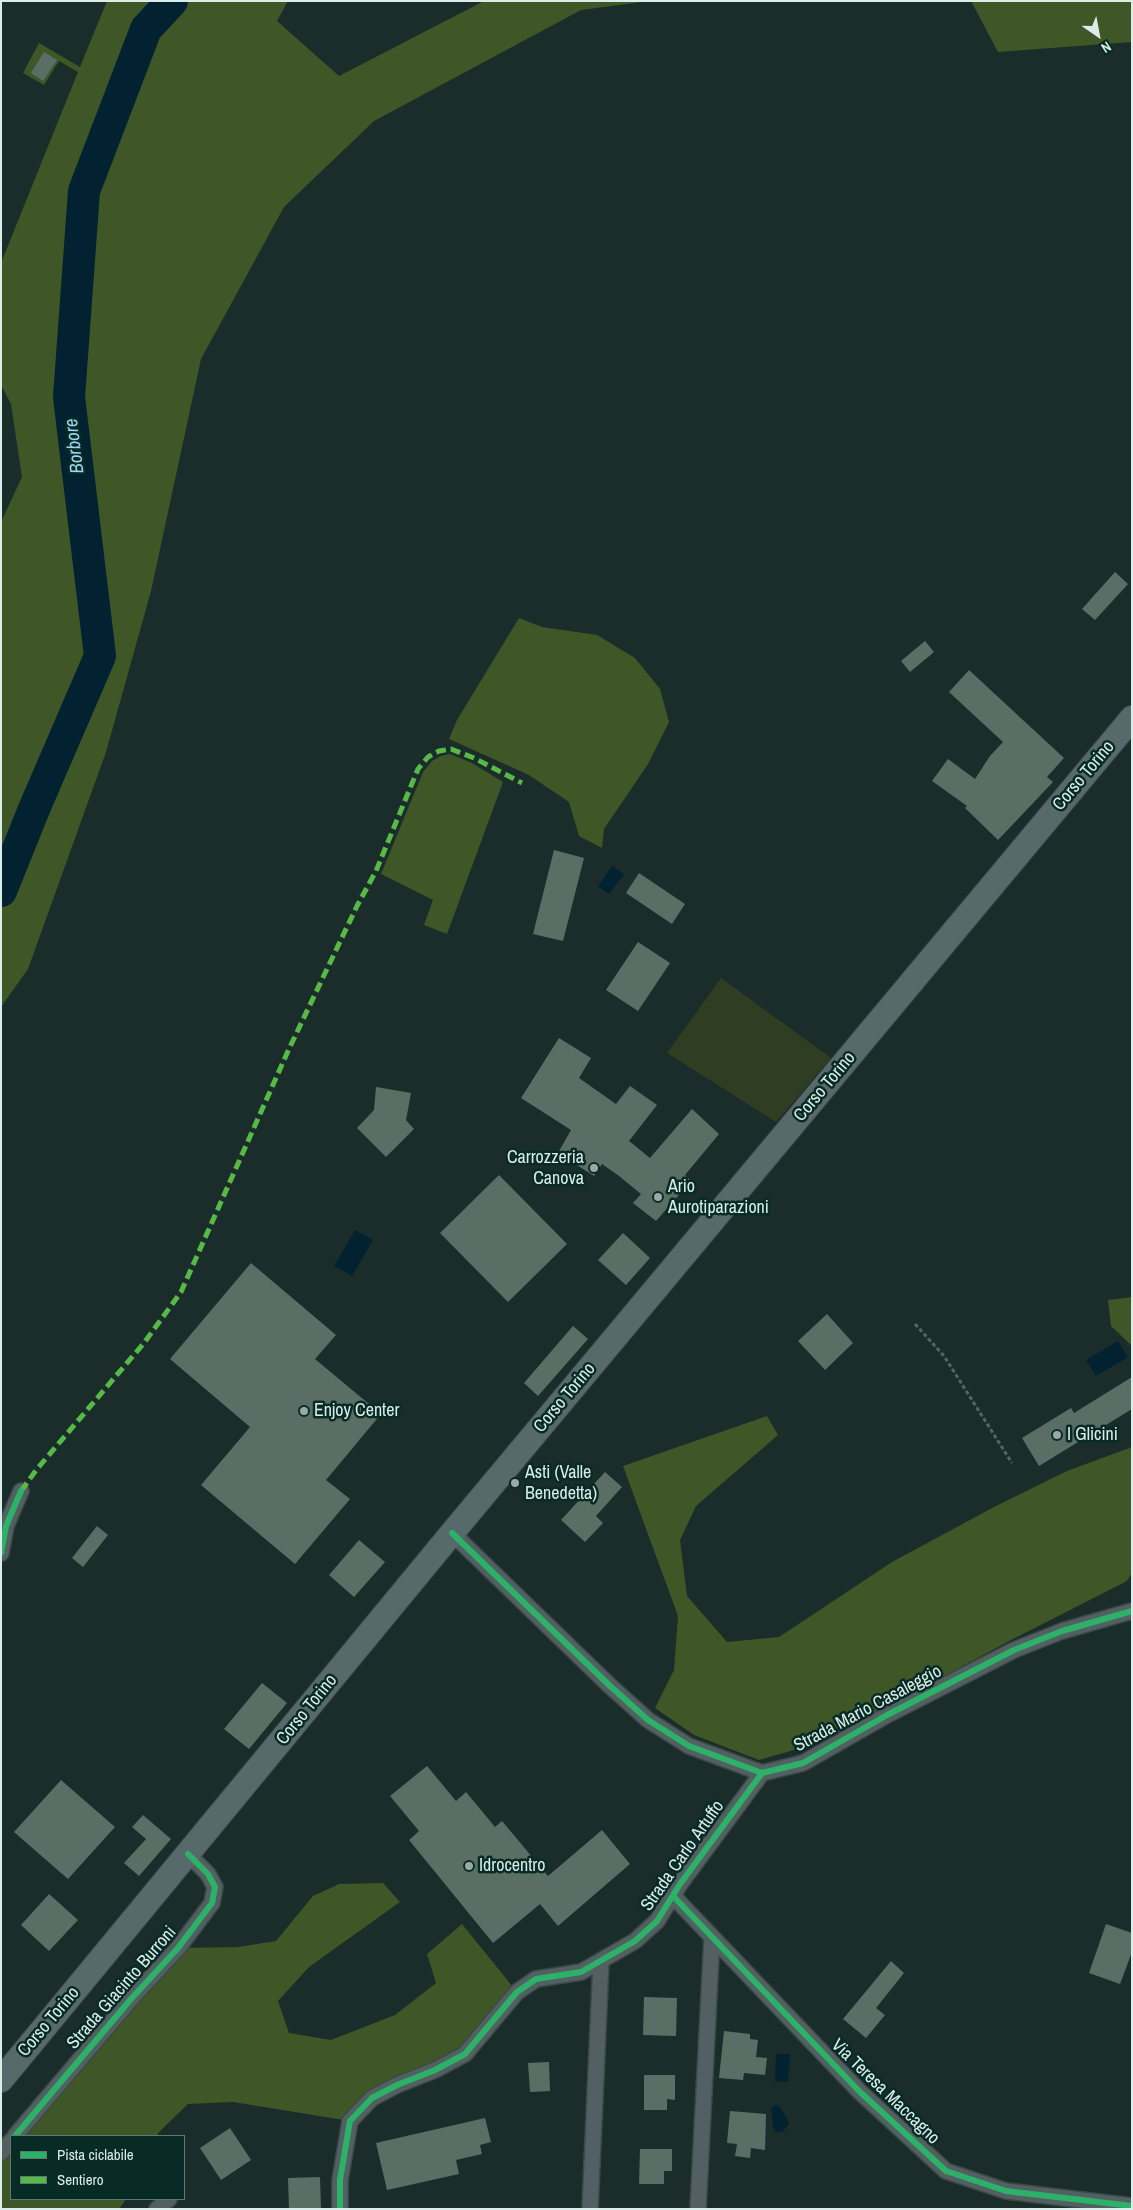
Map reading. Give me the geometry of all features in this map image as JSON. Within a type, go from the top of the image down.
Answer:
[{"type":"main road","name":"Corso Torino","points":[[1,2080],[452,1533],[1132,718]]},
{"type":"street","points":[[1,1553],[6,1526],[21,1491]]},
{"type":"street","points":[[452,1533],[648,1720],[689,1746],[762,1773]]},
{"type":"street","name":"Strada Mario Casaleggio","points":[[762,1773],[803,1763],[887,1715],[1014,1650],[1062,1631],[1132,1610]]},
{"type":"street","name":"Strada Carlo Artuffo","points":[[340,2209],[340,2180],[350,2121],[372,2098],[397,2085],[435,2070],[465,2054],[517,1992],[536,1979],[581,1972],[635,1941],[657,1921],[680,1884],[762,1773]]},
{"type":"street","name":"Strada Giacinto Burroni","points":[[16,2135],[131,1999],[178,1948],[212,1903],[215,1887],[208,1874],[188,1854]]},
{"type":"street","name":"Via Teresa Maccagno","points":[[673,1896],[859,2090],[946,2171],[1006,2191],[1132,2206]]},
{"type":"street","points":[[698,2209],[712,1937]]},
{"type":"street","points":[[590,2209],[601,1961]]},
{"type":"street","points":[[1,2153],[10,2141]]},
{"type":"street","points":[[157,2209],[168,2200]]},
{"type":"path","points":[[915,1324],[944,1356],[1012,1463]]},
{"type":"green space","points":[[107,1],[288,1],[277,21],[339,76],[484,1],[650,1],[581,10],[374,121],[284,207],[201,359],[151,591],[106,752],[28,969],[1,1007],[1,522],[22,477],[11,404],[1,385],[1,263],[78,72],[59,61],[44,85],[23,73],[39,43],[80,67]]},
{"type":"green space","points":[[971,1],[1132,1],[1132,42],[998,52]]},
{"type":"green space","points":[[519,618],[542,627],[597,635],[635,658],[660,689],[669,722],[648,764],[604,829],[602,848],[579,836],[569,802],[529,775],[449,739],[457,720]]},
{"type":"green space","points":[[450,754],[472,763],[503,782],[447,934],[424,925],[433,900],[381,874],[423,772],[432,761]]},
{"type":"green space","points":[[721,978],[831,1058],[776,1122],[667,1053]]},
{"type":"green space","points":[[1132,1297],[1132,1346],[1111,1326],[1108,1300]]},
{"type":"green space","points":[[767,1416],[778,1435],[696,1506],[680,1540],[687,1596],[727,1642],[779,1637],[892,1562],[994,1507],[1067,1471],[1132,1447],[1132,1573],[1127,1581],[1013,1639],[822,1742],[759,1760],[694,1735],[655,1708],[674,1670],[678,1616],[623,1466]]},
{"type":"green space","points":[[383,1883],[400,1902],[309,1967],[278,2001],[289,2033],[331,2040],[395,2015],[436,1983],[427,1954],[462,1924],[517,1992],[465,2054],[397,2085],[350,2121],[233,2102],[188,2104],[158,2135],[16,2135],[178,1948],[238,1947],[276,1941],[313,1896],[339,1884]]},
{"type":"green space","points":[[10,2142],[10,2200],[125,2200],[119,2209],[1,2209],[1,2153]]},
{"type":"water","points":[[612,866],[624,874],[609,894],[598,886]]},
{"type":"water","points":[[355,1230],[373,1240],[352,1276],[334,1266]]},
{"type":"water","points":[[1118,1341],[1128,1357],[1096,1376],[1086,1360]]},
{"type":"water","points":[[776,2054],[790,2054],[788,2082],[775,2081]]},
{"type":"water","points":[[775,2105],[779,2106],[789,2124],[782,2132],[776,2132],[773,2127],[771,2108]]},
{"type":"building","points":[[44,52],[57,60],[43,81],[31,73]]},
{"type":"building","points":[[1115,572],[1128,584],[1095,620],[1082,609]]},
{"type":"building","points":[[925,641],[934,652],[910,672],[901,661]]},
{"type":"building","points":[[969,670],[1064,758],[1047,777],[1053,782],[998,840],[965,808],[967,806],[932,781],[948,759],[975,779],[990,756],[1003,742],[949,692]]},
{"type":"building","points":[[554,850],[584,858],[563,941],[533,934]]},
{"type":"building","points":[[639,873],[685,904],[672,924],[626,893]]},
{"type":"building","points":[[638,942],[670,963],[638,1011],[606,990]]},
{"type":"building","points":[[559,1038],[591,1058],[579,1078],[616,1104],[630,1086],[657,1105],[629,1141],[650,1158],[692,1109],[719,1134],[685,1175],[691,1181],[656,1221],[633,1203],[641,1194],[602,1164],[594,1176],[558,1153],[571,1130],[521,1098]]},
{"type":"building","points":[[376,1087],[411,1093],[406,1120],[414,1129],[386,1157],[357,1128],[374,1110]]},
{"type":"building","points":[[499,1175],[567,1244],[508,1302],[440,1233]]},
{"type":"building","points":[[623,1233],[650,1258],[626,1285],[598,1260]]},
{"type":"building","name":"Enjoy Center","points":[[251,1263],[336,1335],[315,1359],[381,1414],[326,1480],[350,1499],[295,1564],[201,1485],[250,1427],[170,1359]]},
{"type":"building","points":[[827,1314],[853,1343],[825,1370],[798,1341]]},
{"type":"building","points":[[573,1326],[588,1339],[538,1396],[524,1383]]},
{"type":"building","points":[[1132,1377],[1132,1409],[1039,1466],[1022,1438],[1071,1408],[1074,1413]]},
{"type":"building","points":[[605,1472],[622,1487],[596,1516],[603,1523],[585,1542],[561,1520]]},
{"type":"building","points":[[97,1526],[108,1535],[83,1567],[72,1558]]},
{"type":"building","points":[[359,1540],[385,1562],[354,1597],[329,1575]]},
{"type":"building","points":[[262,1683],[287,1703],[249,1749],[224,1729]]},
{"type":"building","points":[[427,1766],[456,1801],[466,1792],[495,1827],[502,1821],[548,1876],[602,1830],[630,1864],[558,1926],[540,1904],[493,1943],[409,1840],[419,1831],[390,1796]]},
{"type":"building","points":[[61,1780],[115,1827],[68,1879],[14,1832]]},
{"type":"building","points":[[143,1815],[171,1839],[139,1876],[124,1863],[146,1839],[132,1827]]},
{"type":"building","points":[[49,1894],[78,1920],[49,1951],[21,1925]]},
{"type":"building","points":[[1106,1924],[1132,1933],[1132,1952],[1120,1984],[1089,1973]]},
{"type":"building","points":[[891,1961],[904,1973],[876,2008],[885,2015],[866,2038],[843,2019]]},
{"type":"building","points":[[644,1997],[677,1998],[676,2036],[643,2035]]},
{"type":"building","points":[[724,2031],[750,2034],[750,2039],[758,2040],[756,2057],[767,2058],[765,2075],[744,2073],[743,2080],[719,2078]]},
{"type":"building","points":[[549,2062],[550,2091],[530,2092],[528,2063]]},
{"type":"building","points":[[644,2075],[675,2075],[675,2100],[667,2099],[667,2110],[644,2110]]},
{"type":"building","points":[[730,2111],[766,2114],[765,2150],[751,2148],[750,2158],[735,2156],[737,2144],[727,2143]]},
{"type":"building","points":[[485,2118],[491,2142],[480,2145],[482,2154],[456,2160],[459,2174],[387,2190],[376,2143]]},
{"type":"building","points":[[230,2128],[251,2160],[221,2180],[200,2148]]},
{"type":"building","points":[[640,2149],[672,2149],[672,2171],[664,2171],[664,2184],[639,2184]]},
{"type":"building","points":[[320,2177],[321,2208],[289,2209],[288,2178]]},
{"type":"waterway","name":"Borbore","points":[[1,891],[100,656],[69,397],[84,191],[146,29],[172,1]]},
{"type":"marked path","points":[[21,1491],[37,1469],[144,1343],[181,1292],[288,1051],[357,906],[376,871],[418,769],[428,757],[439,751],[451,749],[474,758],[522,783]]},
{"type":"cycle path","points":[[1,1553],[6,1526],[21,1491]]},
{"type":"cycle path","points":[[452,1533],[609,1685],[648,1720],[689,1746],[762,1773],[803,1763],[887,1715],[1014,1650],[1062,1631],[1132,1611]]},
{"type":"cycle path","points":[[340,2209],[340,2180],[350,2121],[372,2098],[397,2085],[435,2070],[465,2054],[517,1992],[536,1979],[581,1972],[635,1941],[657,1921],[680,1884],[762,1773]]},
{"type":"cycle path","points":[[16,2135],[131,1999],[178,1948],[212,1903],[215,1887],[208,1874],[188,1854]]},
{"type":"cycle path","points":[[673,1896],[859,2091],[946,2171],[1006,2191],[1132,2206]]},
{"type":"place","name":"Carrozzeria Canova","points":[[594,1168]]},
{"type":"place","name":"Ario Aurotiparazioni","points":[[658,1197]]},
{"type":"place","name":"Enjoy Center","points":[[304,1411]]},
{"type":"place","name":"I Glicini","points":[[1057,1435]]},
{"type":"place","name":"Asti (Valle Benedetta)","points":[[515,1483]]},
{"type":"place","name":"Idrocentro","points":[[469,1866]]}]
